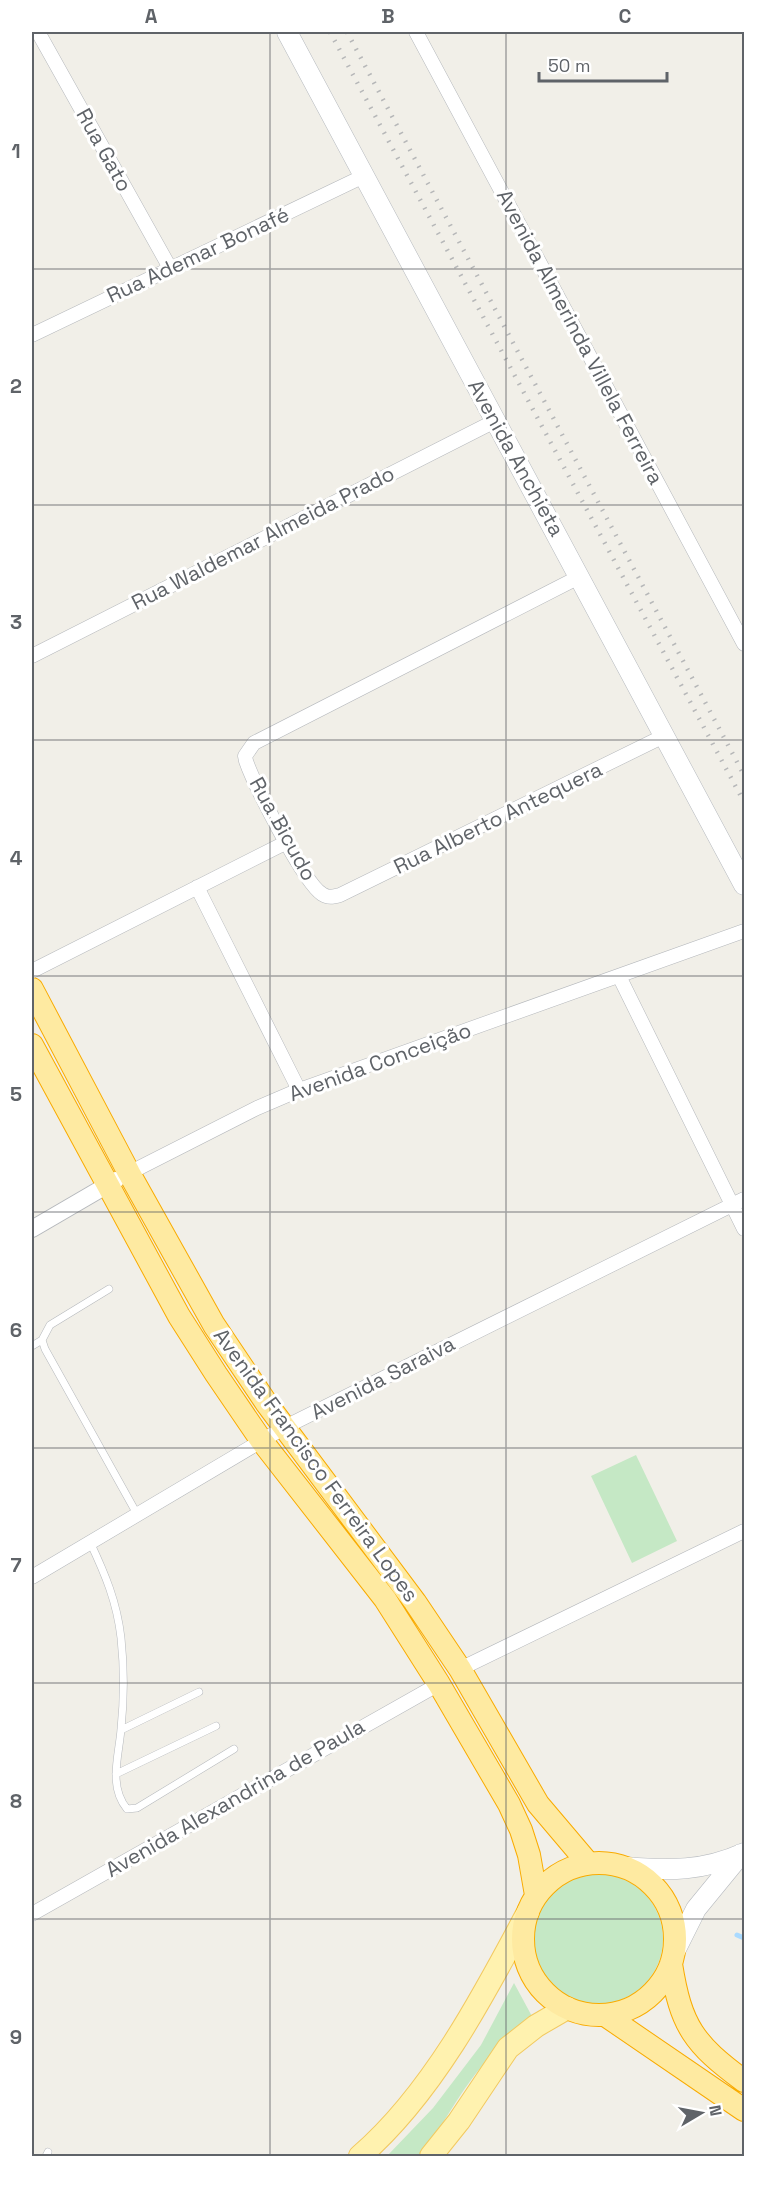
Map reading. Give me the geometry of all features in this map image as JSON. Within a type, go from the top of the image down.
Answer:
[{"type":"highway","name":"Avenida Francisco Ferreira Lopes","points":[[32,989],[129,1173],[214,1325],[285,1427],[384,1557],[460,1669],[538,1804],[588,1863]]},
{"type":"highway","name":"Avenida Francisco Ferreira Lopes","points":[[32,1045],[179,1316],[261,1440],[385,1599],[439,1684],[517,1821],[529,1855],[532,1904],[523,1935],[525,1957],[534,1978],[548,1996],[567,2008],[586,2014],[605,2015],[627,2010],[646,2000],[661,1984],[673,1958]]},
{"type":"highway","points":[[532,1904],[550,1880],[568,1869],[588,1863],[607,1862],[626,1867],[644,1877],[659,1892],[670,1910],[675,1930],[673,1958],[676,1996],[687,2027],[720,2063],[744,2081]]},
{"type":"highway","name":"Avenida Francisco Ferreira Lopes","points":[[605,2015],[744,2110]]},
{"type":"main road","name":"Avenida Anchieta","points":[[287,32],[495,421],[581,576],[744,885]]},
{"type":"main road","points":[[626,1867],[675,1871],[742,1853]]},
{"type":"main road","points":[[673,1958],[696,1909],[742,1853]]},
{"type":"main road","points":[[360,2157],[401,2114],[437,2065],[497,1970],[532,1904]]},
{"type":"main road","points":[[430,2157],[459,2121],[508,2048],[536,2026],[567,2008]]},
{"type":"street","name":"Rua Gato","points":[[38,32],[170,268]]},
{"type":"street","name":"Avenida Almerinda Villela Ferreira","points":[[416,32],[744,644]]},
{"type":"street","name":"Rua Ademar Bonafé","points":[[32,335],[364,176]]},
{"type":"street","name":"Rua Waldemar Almeida Prado","points":[[32,656],[495,421]]},
{"type":"street","name":"Rua Bicudo","points":[[328,897],[312,883],[287,842],[245,756],[254,743],[581,576]]},
{"type":"street","name":"Rua Alberto Antequera","points":[[328,897],[348,892],[666,735]]},
{"type":"street","points":[[32,971],[287,842]]},
{"type":"street","points":[[197,886],[299,1090]]},
{"type":"street","name":"Avenida Conceição","points":[[32,1229],[129,1173],[257,1108],[299,1090],[744,931]]},
{"type":"street","points":[[619,976],[739,1202],[744,1229]]},
{"type":"street","name":"Avenida Saraiva","points":[[32,1577],[285,1427],[739,1202]]},
{"type":"street","points":[[460,1669],[744,1530]]},
{"type":"street","name":"Avenida Alexandrina de Paula","points":[[32,1914],[247,1790],[439,1684]]},
{"type":"lane","points":[[32,1346],[42,1340],[50,1325],[109,1289]]},
{"type":"lane","points":[[42,1340],[137,1514]]},
{"type":"lane","points":[[90,1542],[109,1580],[121,1639],[121,1730],[116,1755],[121,1802],[127,1809],[137,1808],[234,1749]]},
{"type":"lane","points":[[121,1730],[199,1692]]},
{"type":"lane","points":[[117,1774],[216,1726]]},
{"type":"green space","points":[[636,1455],[677,1541],[632,1563],[591,1476]]},
{"type":"green space","points":[[598,1874],[623,1879],[644,1893],[658,1914],[663,1939],[658,1964],[644,1985],[623,1999],[598,2004],[573,1999],[552,1985],[538,1964],[533,1939],[538,1914],[552,1893],[573,1879]]},
{"type":"green space","points":[[514,1983],[534,2020],[484,2063],[419,2156],[387,2156],[433,2108],[481,2045]]},
{"type":"waterway","points":[[737,1935],[744,1938]]},
{"type":"railway","points":[[330,32],[744,802]]},
{"type":"railway","points":[[347,32],[744,775]]}]
